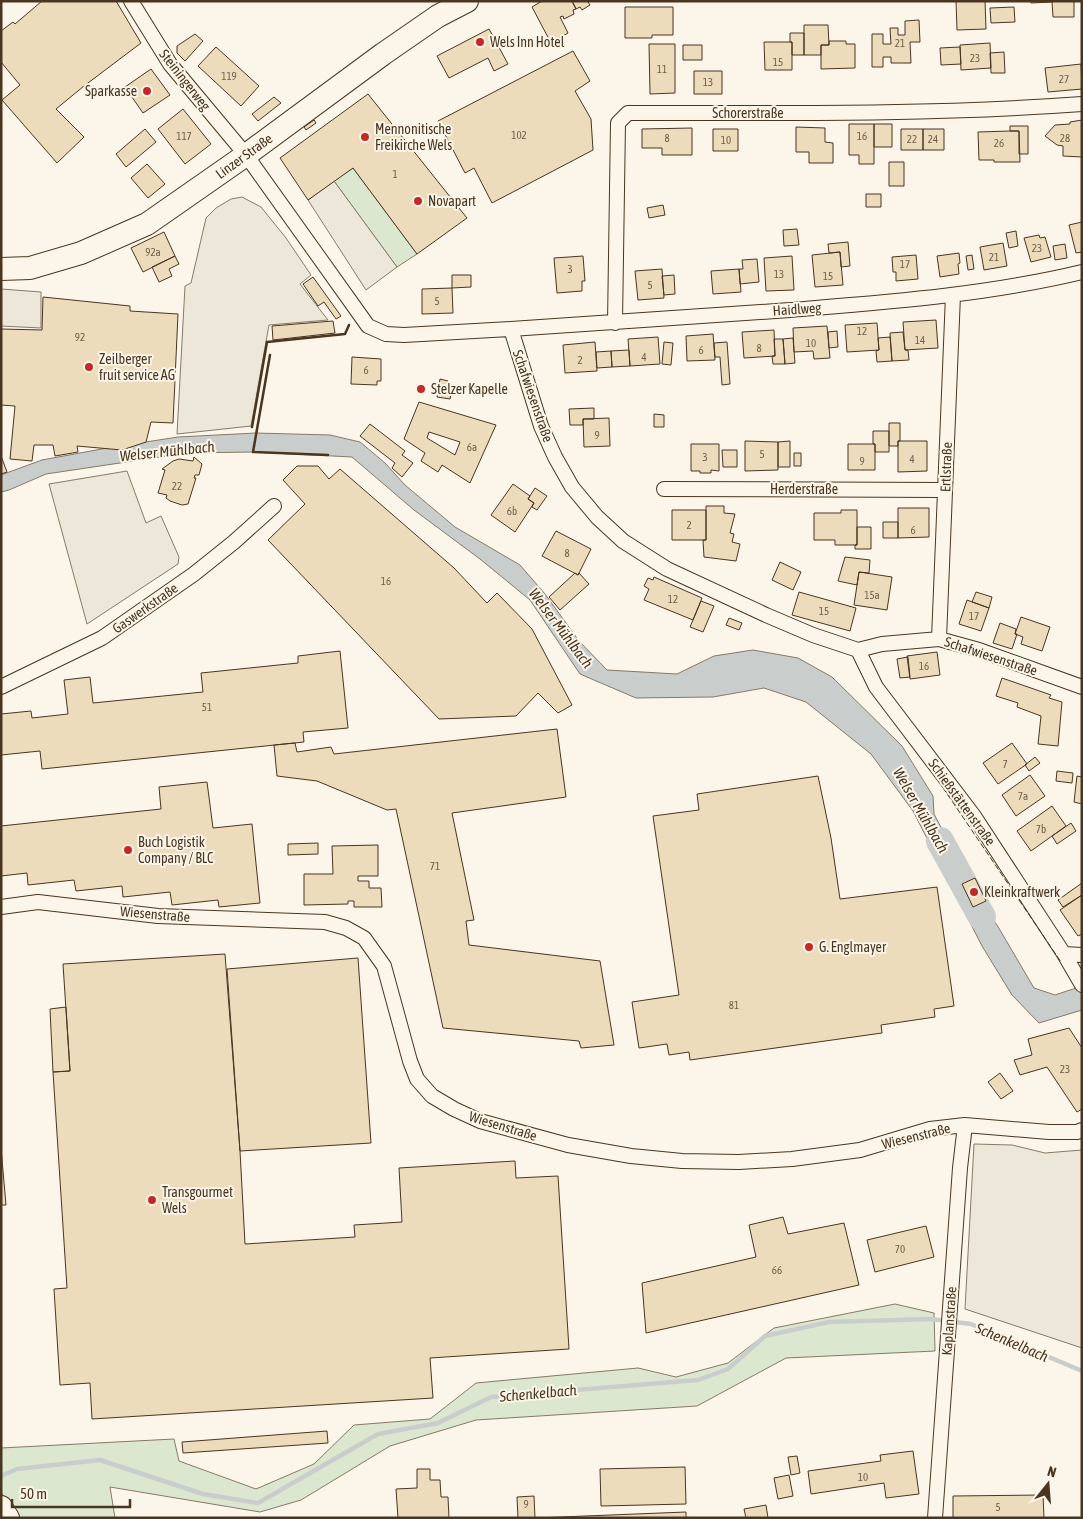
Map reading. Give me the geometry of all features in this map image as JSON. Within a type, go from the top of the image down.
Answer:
[{"type":"main road","name":"Linzer Straße","points":[[1,270],[30,268],[81,253],[147,224],[246,155],[383,54],[438,16],[467,1]]},
{"type":"main road","points":[[1,1507],[8,1518]]},
{"type":"street","name":"Steiningerweg","points":[[131,1],[170,64],[246,155]]},
{"type":"street","name":"Schorerstraße","points":[[615,323],[618,123],[628,113],[885,113],[1010,110],[1082,104]]},
{"type":"street","points":[[246,155],[368,326],[386,334],[404,335],[511,328]]},
{"type":"street","name":"Haidlweg","points":[[511,328],[615,323],[852,305],[953,295],[1050,280],[1082,272]]},
{"type":"street","name":"Ertlstraße","points":[[939,639],[953,295]]},
{"type":"street","name":"Schafwiesenstraße","points":[[511,328],[541,426],[572,488],[597,517],[623,541],[667,569],[774,619],[813,635],[858,650],[882,644],[939,639],[979,650],[1082,687]]},
{"type":"street","name":"Herderstraße","points":[[664,489],[944,490]]},
{"type":"street","name":"Gaswerkstraße","points":[[1,687],[102,638],[194,574],[234,542],[274,506]]},
{"type":"street","name":"Schießstättenstraße","points":[[858,650],[876,687],[974,816],[1064,954],[1080,982]]},
{"type":"street","name":"Wiesenstraße","points":[[1,907],[38,902],[158,916],[325,922],[346,928],[364,938],[384,966],[410,1061],[417,1079],[432,1096],[480,1121],[568,1145],[631,1156],[682,1161],[740,1162],[783,1160],[860,1150],[930,1129],[965,1125]]},
{"type":"street","points":[[1064,954],[1082,955]]},
{"type":"street","points":[[965,1125],[1049,1132],[1077,1132],[1082,1130]]},
{"type":"street","name":"Kaplanstraße","points":[[935,1518],[960,1168],[965,1125]]},
{"type":"green space","points":[[353,168],[417,254],[397,267],[334,181]]},
{"type":"green space","points":[[895,1304],[934,1313],[935,1351],[786,1358],[697,1406],[476,1420],[390,1446],[301,1500],[260,1512],[110,1487],[115,1518],[17,1518],[1,1492],[1,1448],[174,1439],[179,1461],[256,1489],[314,1464],[354,1425],[430,1419],[476,1383],[638,1368],[676,1377],[728,1363],[774,1328]]},
{"type":"shaded area","points":[[334,181],[397,267],[366,290],[308,200]]},
{"type":"shaded area","points":[[242,197],[261,207],[286,238],[311,275],[300,284],[328,320],[269,325],[251,426],[177,434],[185,286],[191,283],[206,218],[216,208],[231,199]]},
{"type":"shaded area","points":[[1,289],[41,292],[41,328],[1,326]]},
{"type":"shaded area","points":[[127,471],[146,523],[161,516],[179,557],[178,564],[87,624],[49,484]]},
{"type":"shaded area","points":[[974,1144],[1012,1145],[1045,1153],[1082,1150],[1082,1348],[965,1309]]},
{"type":"water","points":[[256,433],[330,435],[360,442],[385,463],[405,485],[455,527],[520,565],[545,594],[579,641],[607,670],[677,674],[714,656],[753,650],[798,658],[832,677],[902,746],[933,796],[934,814],[964,871],[958,874],[975,906],[984,908],[997,925],[1034,988],[1055,995],[1082,986],[1082,1010],[1039,1023],[1012,995],[982,946],[913,811],[871,754],[806,702],[764,688],[713,697],[636,698],[580,674],[530,600],[480,559],[414,510],[352,457],[253,452],[187,453],[46,474],[1,492],[1,475],[42,460],[178,437]]},
{"type":"building","points":[[42,1],[116,1],[141,43],[56,109],[84,137],[57,163],[2,100],[20,85],[1,62],[1,31],[13,22],[15,24]]},
{"type":"building","points":[[542,1],[572,1],[576,9],[573,10],[574,14],[564,19],[563,16],[560,17],[568,33],[551,43],[532,7]]},
{"type":"building","points":[[572,1],[590,1],[588,2],[590,5],[582,10],[580,7],[576,9]]},
{"type":"building","points":[[956,1],[985,1],[986,29],[957,30]]},
{"type":"building","points":[[1031,1],[1074,1],[1074,17],[1053,17],[1052,2],[1031,3]]},
{"type":"building","points":[[625,7],[673,7],[673,35],[652,35],[652,38],[625,38]]},
{"type":"building","points":[[1014,7],[1015,22],[991,23],[990,8]]},
{"type":"building","points":[[919,20],[920,42],[910,42],[911,63],[891,63],[891,57],[883,57],[883,67],[872,67],[872,34],[883,34],[883,44],[891,44],[890,28],[898,28],[898,35],[905,35],[905,21]]},
{"type":"building","points":[[804,25],[828,25],[829,45],[821,45],[821,55],[804,55]]},
{"type":"building","name":"Wels Inn Hotel","points":[[489,29],[508,64],[494,71],[488,58],[449,78],[437,56]]},
{"type":"building","points":[[790,33],[804,33],[804,55],[792,55]]},
{"type":"building","points":[[195,34],[203,41],[185,61],[177,53],[177,46]]},
{"type":"building","points":[[829,41],[846,41],[846,44],[855,44],[855,68],[821,69],[821,45],[829,45]]},
{"type":"building","points":[[764,42],[792,42],[792,70],[765,70]]},
{"type":"building","points":[[990,43],[991,68],[961,70],[960,45]]},
{"type":"building","points":[[649,44],[675,44],[675,93],[650,94]]},
{"type":"building","points":[[683,45],[702,45],[702,60],[683,60]]},
{"type":"building","points":[[216,47],[259,86],[241,106],[198,66]]},
{"type":"building","points":[[960,47],[961,64],[941,65],[940,48]]},
{"type":"building","points":[[573,51],[590,81],[575,91],[591,119],[593,150],[492,203],[474,168],[465,173],[438,121]]},
{"type":"building","points":[[1004,52],[1005,73],[991,73],[990,53]]},
{"type":"building","points":[[1081,64],[1082,89],[1048,92],[1045,68]]},
{"type":"building","name":"Sparkasse","points":[[151,69],[170,95],[143,113],[125,87]]},
{"type":"building","points":[[694,71],[722,71],[722,94],[694,94]]},
{"type":"building","points":[[368,94],[467,218],[417,254],[353,168],[308,200],[280,158]]},
{"type":"building","points":[[274,97],[281,103],[258,121],[252,114]]},
{"type":"building","points":[[183,109],[211,144],[185,164],[158,129]]},
{"type":"building","points":[[314,120],[316,123],[306,130],[304,127]]},
{"type":"building","points":[[1082,120],[1082,157],[1063,156],[1063,146],[1057,145],[1045,136],[1055,125],[1070,124],[1070,122]]},
{"type":"building","points":[[849,124],[874,124],[874,164],[859,164],[859,155],[849,155]]},
{"type":"building","points":[[874,124],[892,124],[892,147],[874,147]]},
{"type":"building","points":[[1010,126],[1028,126],[1028,154],[1019,154],[1019,131],[1010,131]]},
{"type":"building","points":[[796,127],[825,128],[825,142],[833,143],[833,163],[809,163],[809,152],[796,152]]},
{"type":"building","points":[[692,128],[692,155],[662,155],[662,148],[642,148],[642,129]]},
{"type":"building","points":[[145,129],[156,142],[126,167],[116,154]]},
{"type":"building","points":[[713,129],[738,129],[738,151],[713,151]]},
{"type":"building","points":[[901,129],[923,129],[923,150],[901,150]]},
{"type":"building","points":[[923,129],[944,129],[944,150],[923,150]]},
{"type":"building","points":[[1019,131],[1020,162],[979,160],[978,132]]},
{"type":"building","points":[[889,162],[904,162],[904,186],[889,186]]},
{"type":"building","points":[[147,164],[165,184],[148,198],[131,178]]},
{"type":"building","points":[[866,194],[881,194],[881,207],[866,207]]},
{"type":"building","points":[[663,205],[665,215],[649,218],[647,208]]},
{"type":"building","points":[[1082,222],[1082,252],[1076,253],[1069,225]]},
{"type":"building","points":[[797,229],[799,245],[784,246],[783,230]]},
{"type":"building","points":[[1016,231],[1018,246],[1009,248],[1006,233]]},
{"type":"building","points":[[164,232],[175,256],[143,272],[131,248]]},
{"type":"building","points":[[1039,235],[1040,238],[1045,237],[1051,257],[1031,262],[1024,238]]},
{"type":"building","points":[[848,242],[850,266],[841,267],[840,252],[829,253],[828,244]]},
{"type":"building","points":[[1003,243],[1007,266],[984,270],[980,247]]},
{"type":"building","points":[[1065,244],[1067,258],[1055,260],[1053,246]]},
{"type":"building","points":[[840,252],[843,285],[815,287],[812,255]]},
{"type":"building","points":[[959,253],[959,274],[940,277],[937,256]]},
{"type":"building","points":[[916,255],[918,279],[896,281],[892,257]]},
{"type":"building","points":[[972,255],[974,269],[968,270],[966,256]]},
{"type":"building","points":[[175,256],[179,264],[169,269],[172,276],[159,282],[152,267]]},
{"type":"building","points":[[583,256],[585,281],[582,281],[582,291],[557,293],[554,258]]},
{"type":"building","points":[[792,256],[794,290],[766,291],[764,258]]},
{"type":"building","points":[[757,259],[759,282],[740,284],[739,269],[743,269],[742,260]]},
{"type":"building","points":[[662,269],[664,298],[638,300],[635,271]]},
{"type":"building","points":[[739,269],[741,292],[713,294],[711,271]]},
{"type":"building","points":[[452,275],[471,275],[471,287],[452,288]]},
{"type":"building","points":[[674,275],[675,294],[664,295],[662,276]]},
{"type":"building","points":[[313,277],[341,316],[336,319],[324,302],[318,306],[303,284]]},
{"type":"building","points":[[452,288],[453,313],[422,314],[422,289]]},
{"type":"building","name":"Zeilberger fruit service AG","points":[[43,297],[130,306],[130,311],[178,314],[173,423],[151,422],[146,442],[122,450],[77,446],[78,452],[55,456],[53,445],[34,445],[32,461],[10,459],[15,406],[1,405],[1,329],[42,330]]},
{"type":"building","points":[[936,320],[938,348],[905,350],[903,322]]},
{"type":"building","points":[[333,321],[335,333],[273,340],[272,326]]},
{"type":"building","points":[[877,323],[879,350],[847,352],[845,325]]},
{"type":"building","points":[[827,326],[830,358],[814,359],[813,351],[794,352],[793,328]]},
{"type":"building","points":[[774,330],[775,356],[744,358],[742,332]]},
{"type":"building","points":[[837,331],[838,347],[829,348],[828,332]]},
{"type":"building","points":[[903,332],[905,350],[908,350],[909,360],[892,361],[890,333]]},
{"type":"building","points":[[713,334],[715,360],[687,361],[686,336]]},
{"type":"building","points":[[658,337],[660,364],[630,366],[628,339]]},
{"type":"building","points":[[890,337],[892,361],[877,362],[878,338]]},
{"type":"building","points":[[793,338],[795,363],[785,364],[783,339]]},
{"type":"building","points":[[774,339],[783,339],[785,364],[773,364],[772,356],[775,356]]},
{"type":"building","points":[[595,342],[597,371],[565,373],[563,345]]},
{"type":"building","points":[[664,342],[673,343],[671,365],[662,364]]},
{"type":"building","points":[[727,342],[730,384],[722,385],[720,357],[715,357],[714,343]]},
{"type":"building","points":[[629,350],[630,366],[612,367],[611,351]]},
{"type":"building","points":[[611,351],[612,367],[597,368],[596,352]]},
{"type":"building","points":[[352,357],[381,359],[381,381],[377,381],[377,385],[351,384]]},
{"type":"building","points":[[440,379],[448,381],[446,392],[451,393],[450,399],[437,397]]},
{"type":"building","points":[[419,402],[496,425],[470,483],[442,465],[438,472],[421,461],[425,453],[404,439]],"holes":[[[429,432],[460,442],[455,455],[427,438]]]},
{"type":"building","points":[[594,408],[594,419],[583,419],[583,425],[570,425],[569,409]]},
{"type":"building","points":[[654,414],[664,415],[664,427],[654,427]]},
{"type":"building","points":[[609,418],[610,446],[584,447],[583,419]]},
{"type":"building","points":[[889,423],[900,423],[900,441],[898,441],[898,446],[889,446]]},
{"type":"building","points":[[370,424],[405,451],[402,455],[413,463],[402,477],[392,468],[395,463],[360,436]]},
{"type":"building","points":[[873,431],[889,431],[889,452],[875,452]]},
{"type":"building","points":[[745,441],[778,442],[778,470],[745,471]]},
{"type":"building","points":[[790,441],[790,467],[778,467],[778,442]]},
{"type":"building","points":[[898,441],[927,441],[927,471],[898,472]]},
{"type":"building","points":[[691,444],[719,444],[719,471],[711,470],[711,473],[700,473],[700,471],[691,471]]},
{"type":"building","points":[[848,444],[875,444],[875,470],[848,470]]},
{"type":"building","points":[[722,450],[737,450],[737,467],[723,467]]},
{"type":"building","points":[[794,453],[801,453],[801,466],[794,466]]},
{"type":"building","points":[[1,456],[7,472],[1,474]]},
{"type":"building","points":[[194,457],[202,464],[199,475],[195,475],[194,478],[196,478],[188,504],[182,505],[170,501],[166,498],[167,495],[158,493],[165,470],[162,469],[173,461],[179,459],[193,461]]},
{"type":"building","points":[[297,466],[318,466],[329,479],[340,469],[454,568],[487,603],[497,593],[532,629],[572,705],[558,713],[538,693],[516,716],[439,719],[268,540],[305,504],[283,480]]},
{"type":"building","points":[[513,484],[530,496],[528,499],[534,503],[515,532],[491,515]]},
{"type":"building","points":[[535,488],[547,496],[537,510],[532,507],[534,503],[528,499]]},
{"type":"building","points":[[706,506],[724,506],[724,513],[735,514],[730,533],[734,534],[732,542],[740,544],[736,561],[704,557],[703,540],[706,540]]},
{"type":"building","points":[[898,508],[929,508],[929,537],[898,538]]},
{"type":"building","points":[[672,510],[706,510],[706,540],[672,540]]},
{"type":"building","points":[[841,510],[857,510],[857,545],[835,545],[835,540],[814,540],[814,513],[841,513]]},
{"type":"building","points":[[883,522],[898,522],[898,538],[883,538]]},
{"type":"building","points":[[857,527],[871,527],[871,549],[855,549],[855,545],[857,545]]},
{"type":"building","points":[[556,531],[591,549],[578,575],[542,556]]},
{"type":"building","points":[[845,557],[870,560],[869,573],[859,572],[857,585],[838,581]]},
{"type":"building","points":[[780,562],[801,572],[793,590],[772,580]]},
{"type":"building","points":[[859,572],[892,577],[887,610],[854,605]]},
{"type":"building","points":[[575,573],[578,575],[579,573],[589,584],[560,610],[549,597]]},
{"type":"building","points":[[654,577],[702,598],[693,620],[644,600],[649,589],[644,586],[648,578],[653,580]]},
{"type":"building","points":[[799,592],[856,608],[850,631],[792,615]]},
{"type":"building","points":[[976,592],[992,597],[989,608],[972,602]]},
{"type":"building","points":[[967,600],[989,608],[981,631],[959,624]]},
{"type":"building","points":[[701,601],[714,606],[703,632],[690,627]]},
{"type":"building","points":[[1021,617],[1050,627],[1042,651],[1021,644],[1023,637],[1015,634]]},
{"type":"building","points":[[729,618],[742,623],[739,630],[726,625]]},
{"type":"building","points":[[1000,623],[1016,629],[1015,634],[1017,634],[1012,649],[993,643]]},
{"type":"building","points":[[340,651],[348,728],[303,732],[304,742],[42,769],[40,751],[1,755],[1,714],[31,711],[32,718],[68,714],[64,680],[90,677],[93,703],[203,692],[201,673],[298,663],[298,656]]},
{"type":"building","points":[[937,652],[940,675],[910,679],[907,656]]},
{"type":"building","points":[[908,657],[910,677],[900,678],[897,659]]},
{"type":"building","points":[[1002,678],[1051,695],[1049,698],[1062,702],[1058,746],[1038,744],[1041,716],[1017,707],[1018,703],[996,696]]},
{"type":"building","points":[[557,729],[566,797],[452,813],[474,920],[466,921],[469,945],[600,961],[614,1045],[581,1048],[579,1041],[443,1028],[396,809],[387,810],[317,781],[277,776],[274,745],[295,743],[297,752],[331,747],[334,754]]},
{"type":"building","points":[[1012,743],[1027,764],[998,784],[983,763]]},
{"type":"building","points":[[1035,757],[1040,763],[1029,771],[1025,765]]},
{"type":"building","points":[[1057,771],[1073,773],[1072,783],[1056,781]]},
{"type":"building","points":[[1030,775],[1045,796],[1016,816],[1002,795]]},
{"type":"building","name":"G. Englmayer","points":[[818,776],[831,838],[840,899],[937,887],[954,1006],[934,1009],[935,1017],[881,1025],[882,1033],[690,1060],[689,1052],[669,1055],[667,1044],[639,1048],[632,1002],[679,995],[653,816],[699,810],[697,794]]},
{"type":"building","points":[[1077,776],[1082,777],[1082,804],[1074,802]]},
{"type":"building","name":"Buch Logistik Company / BLC","points":[[207,782],[213,828],[252,824],[260,903],[219,907],[218,900],[172,905],[170,892],[123,897],[122,886],[76,891],[74,880],[28,885],[27,873],[1,876],[1,826],[161,809],[159,787]]},
{"type":"building","points":[[1052,806],[1066,826],[1031,851],[1017,831]]},
{"type":"building","points":[[1071,823],[1076,831],[1057,844],[1052,836]]},
{"type":"building","points":[[318,843],[318,854],[288,855],[288,844]]},
{"type":"building","points":[[378,845],[378,876],[358,876],[358,881],[369,881],[369,888],[381,888],[382,907],[354,907],[354,901],[348,901],[348,904],[304,905],[304,874],[333,874],[332,846]]},
{"type":"building","name":"Kleinkraftwerk","points":[[975,878],[986,901],[973,907],[962,884]]},
{"type":"building","points":[[1082,883],[1082,895],[1063,907],[1058,900]]},
{"type":"building","points":[[1082,895],[1082,934],[1078,936],[1060,910]]},
{"type":"building","name":"Transgourmet Wels","points":[[225,954],[245,1244],[355,1237],[354,1225],[402,1222],[399,1168],[515,1161],[516,1178],[558,1176],[569,1349],[430,1358],[433,1398],[92,1419],[90,1383],[60,1385],[54,1289],[67,1288],[53,1072],[70,1071],[63,964]]},
{"type":"building","points":[[358,958],[371,1143],[240,1151],[227,969]]},
{"type":"building","points":[[66,1007],[70,1071],[53,1072],[50,1009]]},
{"type":"building","points":[[1069,1028],[1082,1048],[1082,1109],[1077,1112],[1047,1067],[1020,1075],[1014,1060],[1032,1055],[1028,1039]]},
{"type":"building","points":[[1000,1073],[1013,1091],[1001,1099],[988,1082]]},
{"type":"building","points":[[1,1148],[6,1205],[1,1205]]},
{"type":"building","points":[[783,1217],[788,1234],[844,1223],[859,1285],[646,1333],[642,1283],[756,1257],[749,1225]]},
{"type":"building","points":[[926,1226],[934,1257],[875,1272],[867,1240]]},
{"type":"building","points":[[327,1431],[328,1443],[183,1453],[182,1442]]},
{"type":"building","points":[[913,1451],[919,1494],[886,1498],[884,1483],[811,1494],[808,1471],[881,1461],[880,1455]]},
{"type":"building","points":[[797,1456],[800,1473],[791,1475],[788,1457]]},
{"type":"building","points":[[685,1467],[686,1504],[601,1506],[600,1469]]},
{"type":"building","points":[[417,1469],[430,1469],[430,1480],[440,1480],[441,1497],[448,1497],[449,1518],[398,1518],[396,1489],[417,1488]]},
{"type":"building","points":[[789,1475],[793,1496],[778,1499],[774,1478]]},
{"type":"building","points":[[1043,1495],[1044,1518],[953,1518],[953,1496]]},
{"type":"building","points":[[534,1496],[535,1518],[518,1518],[517,1497]]},
{"type":"building","points":[[766,1505],[768,1518],[746,1518],[744,1509]]},
{"type":"building","points":[[686,1512],[686,1518],[535,1518]]},
{"type":"waterway","name":"Welser Mühlbach","points":[[940,841],[982,917]]},
{"type":"waterway","name":"Schenkelbach","points":[[1,1476],[17,1469],[100,1460],[203,1494],[258,1503],[378,1434],[438,1423],[491,1397],[698,1380],[728,1369],[765,1336],[829,1322],[931,1319],[971,1324],[1082,1371]]},
{"type":"fence","points":[[933,773],[1061,962]]},
{"type":"wall","points":[[252,427],[267,342],[345,334],[349,325]]},
{"type":"wall","points":[[270,355],[253,452],[328,455]]},
{"type":"place","name":"Wels Inn Hotel","points":[[480,42]]},
{"type":"place","name":"Sparkasse","points":[[147,91]]},
{"type":"place","name":"Mennonitische Freikirche Wels","points":[[365,137]]},
{"type":"place","name":"Novapart","points":[[418,201]]},
{"type":"place","name":"Zeilberger fruit service AG","points":[[89,367]]},
{"type":"place","name":"Stelzer Kapelle","points":[[421,389]]},
{"type":"place","name":"Buch Logistik Company / BLC","points":[[128,850]]},
{"type":"place","name":"Kleinkraftwerk","points":[[974,892]]},
{"type":"place","name":"G. Englmayer","points":[[809,947]]},
{"type":"place","name":"Transgourmet Wels","points":[[152,1200]]}]
